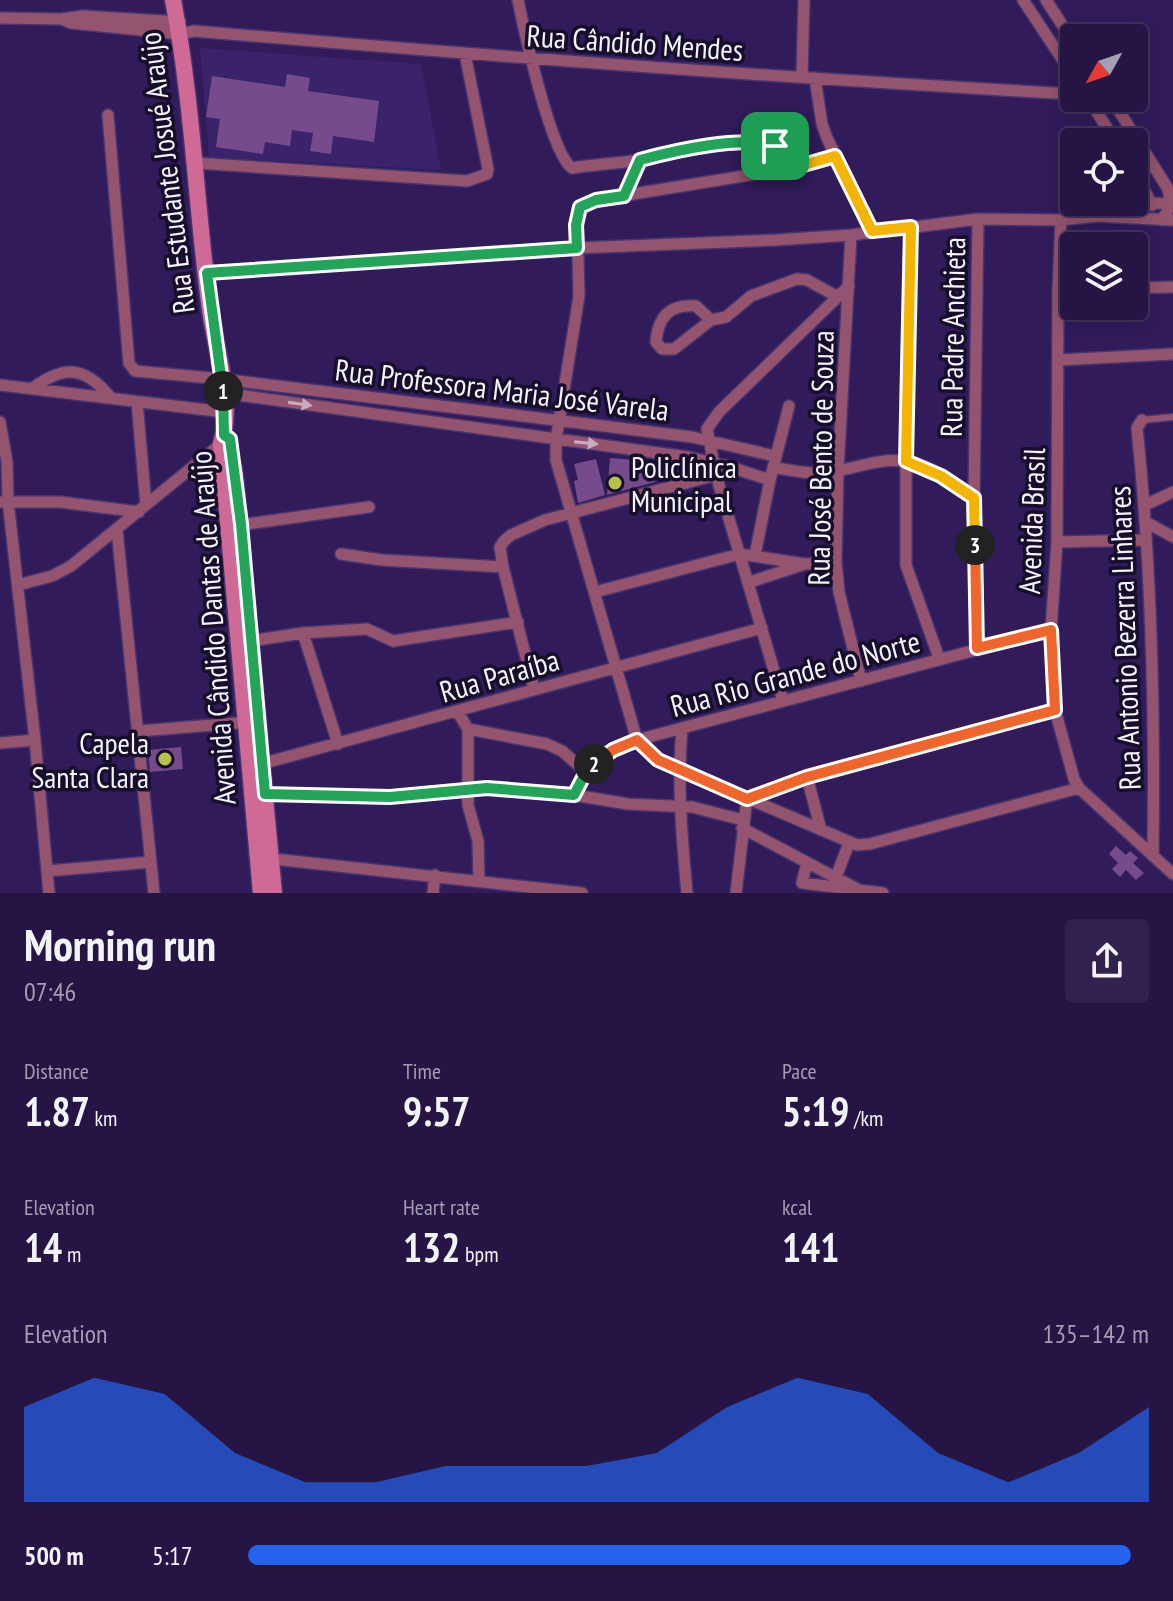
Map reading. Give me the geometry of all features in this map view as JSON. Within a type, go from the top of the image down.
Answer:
[{"type":"main road","name":"Rua Estudante Josué Araújo","points":[[173,0],[184,28],[195,163],[210,310],[222,386],[225,439]]},
{"type":"main road","name":"Avenida Cândido Dantas de Araújo","points":[[225,439],[250,722],[265,858],[274,893]]},
{"type":"main road","name":"Avenida Cândido Dantas de Araújo","points":[[239,582],[250,641],[246,665]]},
{"type":"main road","name":"Avenida Cândido Dantas de Araújo","points":[[255,766],[265,794],[265,858],[261,893]]},
{"type":"street","points":[[518,0],[531,59],[563,159],[572,168],[640,160],[686,148],[768,144],[782,152],[793,168]]},
{"type":"street","points":[[804,0],[809,77],[822,124],[872,231]]},
{"type":"street","points":[[1023,0],[1060,56]]},
{"type":"street","points":[[1046,0],[1062,24]]},
{"type":"street","name":"Rua Cândido Mendes","points":[[0,18],[61,19],[71,16],[107,22],[465,54],[1060,93]]},
{"type":"street","points":[[195,163],[467,181],[483,177],[488,169],[465,54]]},
{"type":"street","points":[[1120,112],[1168,189],[1172,205],[1165,220]]},
{"type":"street","points":[[108,115],[129,363],[135,371],[222,386]]},
{"type":"street","points":[[835,156],[793,168],[596,200],[580,207],[576,225],[579,296],[556,440],[556,460],[637,740],[651,756],[678,769],[849,843],[862,845],[1079,788]]},
{"type":"street","points":[[624,196],[640,160]]},
{"type":"street","points":[[1148,196],[1165,220]]},
{"type":"street","points":[[1148,203],[1172,205]]},
{"type":"street","points":[[207,273],[577,248],[851,235],[978,219],[1061,220],[1097,216],[1165,220]]},
{"type":"street","name":"Rua Padre Anchieta","points":[[977,648],[974,498],[978,219]]},
{"type":"street","name":"Avenida Brasil","points":[[1061,220],[1057,542],[1051,630],[1055,710],[1079,788],[1173,874]]},
{"type":"street","points":[[911,227],[906,565],[939,658]]},
{"type":"street","name":"Rua José Bento de Souza","points":[[851,235],[836,562],[839,592],[861,681]]},
{"type":"street","points":[[711,320],[696,306],[672,308],[661,318],[656,342],[662,349],[674,349],[711,320],[726,317],[751,296],[797,279],[807,280],[838,297]]},
{"type":"street","points":[[783,701],[716,475],[707,429],[719,412],[849,286]]},
{"type":"street","points":[[1148,288],[1173,287]]},
{"type":"street","points":[[1059,360],[1173,354]]},
{"type":"street","points":[[33,388],[60,372],[82,373],[93,378],[110,397]]},
{"type":"street","points":[[0,385],[224,412]]},
{"type":"street","name":"Rua Professora Maria José Varela","points":[[222,386],[559,420],[707,440],[809,473],[906,461]]},
{"type":"street","name":"Rua Professora Maria José Varela","points":[[222,386],[713,462],[770,480]]},
{"type":"street","points":[[137,402],[143,508]]},
{"type":"street","points":[[755,555],[789,406]]},
{"type":"street","name":"Rua Antonio Bezerra Linhares","points":[[1142,420],[1137,428],[1145,505],[1155,724],[1153,856]]},
{"type":"street","points":[[0,422],[7,462],[4,502],[18,585],[49,893]]},
{"type":"street","points":[[18,585],[62,571],[117,530],[225,439]]},
{"type":"street","points":[[906,461],[941,476],[974,498]]},
{"type":"street","points":[[534,689],[500,547],[511,535],[545,520],[716,475]]},
{"type":"street","points":[[1145,505],[1173,492]]},
{"type":"street","points":[[4,502],[60,502],[143,508]]},
{"type":"street","points":[[234,525],[369,507]]},
{"type":"street","points":[[1146,522],[1173,537]]},
{"type":"street","points":[[117,530],[154,893]]},
{"type":"street","points":[[1057,542],[1146,540]]},
{"type":"street","points":[[341,554],[397,562],[503,567]]},
{"type":"street","points":[[595,592],[740,554],[805,564],[836,562]]},
{"type":"street","points":[[750,582],[805,564]]},
{"type":"street","points":[[250,641],[303,633],[367,629],[393,641],[518,622]]},
{"type":"street","name":"Rua Paraíba","points":[[255,766],[762,628]]},
{"type":"street","name":"Rua Rio Grande do Norte","points":[[574,795],[586,772],[600,758],[637,740],[1051,630]]},
{"type":"street","points":[[303,633],[338,744]]},
{"type":"street","points":[[747,799],[807,777],[1055,710]]},
{"type":"street","points":[[457,711],[468,729],[469,813],[478,841],[479,881]]},
{"type":"street","points":[[139,731],[250,722]]},
{"type":"street","points":[[468,729],[547,744],[562,751],[586,772]]},
{"type":"street","points":[[682,729],[678,769],[679,806],[687,893]]},
{"type":"street","points":[[0,743],[35,740]]},
{"type":"street","points":[[807,777],[821,830]]},
{"type":"street","points":[[265,794],[377,798],[468,789],[574,795],[628,804],[679,806],[719,812],[861,891]]},
{"type":"street","points":[[736,893],[747,799]]},
{"type":"street","points":[[836,877],[849,843]]},
{"type":"street","points":[[265,858],[435,875],[542,891],[582,893]]},
{"type":"street","points":[[47,871],[151,862]]},
{"type":"street","points":[[807,862],[801,882],[883,893]]},
{"type":"street","points":[[433,893],[435,875]]},
{"type":"lane","points":[[1142,420],[1173,417]]},
{"type":"shaded area","points":[[200,48],[421,64],[441,170],[209,157]]},
{"type":"building","points":[[287,74],[310,78],[308,91],[379,101],[374,142],[333,136],[331,154],[310,151],[313,133],[292,130],[290,146],[265,142],[263,154],[216,147],[220,119],[206,117],[212,76],[285,87]]},
{"type":"building","points":[[610,458],[635,460],[636,466],[649,462],[655,482],[607,495]]},
{"type":"building","points":[[596,459],[605,495],[578,503],[574,464]]},
{"type":"building","name":"Capela Santa Clara","points":[[181,747],[183,769],[150,772],[148,750]]},
{"type":"building","points":[[1116,846],[1126,855],[1130,851],[1138,858],[1133,863],[1144,873],[1136,880],[1126,870],[1120,877],[1112,869],[1118,863],[1109,854]]},
{"type":"place","name":"Policlínica Municipal","points":[[615,483]]},
{"type":"place","name":"Capela Santa Clara","points":[[165,759]]},
{"type":"route","points":[[745,144],[775,146],[793,168],[835,156],[872,231],[911,227],[906,461],[941,476],[974,498],[977,648],[1051,630],[1055,710],[807,777],[747,799],[658,760],[637,740],[600,758],[586,772],[574,795],[487,788],[365,798],[265,794],[241,524],[230,439],[224,435],[222,379],[207,273],[577,248],[576,225],[580,207],[586,202],[624,196],[640,160],[686,148],[745,144]]}]
